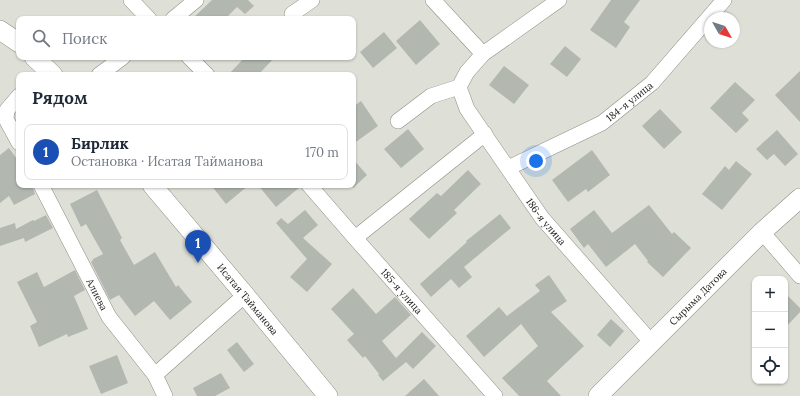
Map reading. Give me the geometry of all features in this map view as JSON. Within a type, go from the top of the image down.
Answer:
[{"type":"street","points":[[131,0],[146,16]]},
{"type":"street","points":[[177,16],[196,0]]},
{"type":"street","points":[[292,14],[312,0]]},
{"type":"street","points":[[433,0],[483,54]]},
{"type":"street","points":[[398,121],[431,96],[459,87],[467,72],[483,54],[559,0]]},
{"type":"street","name":"184-я улица","points":[[508,168],[602,123],[652,83],[724,0]]},
{"type":"street","points":[[0,30],[16,41]]},
{"type":"street","points":[[103,72],[119,60]]},
{"type":"street","points":[[192,60],[204,72]]},
{"type":"street","name":"186-я улица","points":[[459,87],[467,109],[542,218],[652,343]]},
{"type":"street","points":[[16,100],[7,110],[6,119],[16,138]]},
{"type":"street","points":[[354,238],[485,134]]},
{"type":"street","name":"Алиева","points":[[43,188],[109,317],[155,375],[165,396]]},
{"type":"street","name":"Исатая Тайманова","points":[[155,188],[328,396]]},
{"type":"street","name":"185-я улица","points":[[312,188],[354,238],[495,396]]},
{"type":"street","name":"Сырыма Датова","points":[[598,396],[762,232],[800,198]]},
{"type":"street","points":[[762,232],[800,276]]},
{"type":"street","points":[[155,375],[245,295]]},
{"type":"building","points":[[212,0],[248,0],[254,6],[245,14],[237,7],[228,16],[195,16]]},
{"type":"building","points":[[611,0],[640,0],[624,22],[630,27],[616,48],[590,30]]},
{"type":"building","points":[[420,20],[440,44],[416,65],[396,41]]},
{"type":"building","points":[[384,32],[397,48],[373,68],[360,52]]},
{"type":"building","points":[[565,46],[581,59],[567,77],[550,64]]},
{"type":"building","points":[[242,60],[272,60],[261,72],[231,72]]},
{"type":"building","points":[[504,66],[529,85],[514,104],[489,85]]},
{"type":"building","points":[[800,71],[800,122],[775,95]]},
{"type":"building","points":[[735,82],[755,100],[742,113],[749,120],[736,133],[710,108]]},
{"type":"building","points":[[361,101],[378,126],[356,142],[356,105]]},
{"type":"building","points":[[660,109],[682,132],[664,149],[642,126]]},
{"type":"building","points":[[408,129],[424,149],[401,168],[384,149]]},
{"type":"building","points":[[777,130],[798,154],[785,166],[774,154],[767,160],[756,149]]},
{"type":"building","points":[[9,148],[16,158],[16,188],[33,188],[35,194],[14,205],[9,196],[0,203],[0,155]]},
{"type":"building","points":[[592,150],[610,175],[588,192],[586,189],[568,202],[552,180]]},
{"type":"building","points":[[736,161],[752,174],[722,210],[702,194],[725,166],[729,170]]},
{"type":"building","points":[[356,162],[367,175],[356,185]]},
{"type":"building","points":[[468,170],[481,184],[454,210],[457,213],[429,239],[409,219],[437,193],[441,196]]},
{"type":"building","points":[[213,188],[245,188],[226,204]]},
{"type":"building","points":[[260,188],[299,188],[276,207]]},
{"type":"building","points":[[97,190],[122,238],[120,240],[134,265],[155,252],[176,287],[178,285],[192,302],[170,320],[154,301],[135,316],[119,295],[110,300],[91,262],[93,259],[103,254],[86,224],[81,227],[70,204]]},
{"type":"building","points":[[649,205],[672,234],[674,232],[691,248],[663,277],[647,262],[648,261],[635,244],[606,267],[588,244],[584,248],[570,229],[594,210],[612,233]]},
{"type":"building","points":[[305,210],[318,225],[303,238],[332,264],[307,292],[290,277],[307,259],[276,223],[281,218],[288,224]]},
{"type":"building","points":[[500,214],[511,228],[464,267],[472,277],[459,288],[451,279],[431,297],[420,284],[467,242],[466,241]]},
{"type":"building","points":[[46,215],[53,228],[25,242],[24,238],[0,246],[0,228],[15,223],[16,229]]},
{"type":"building","points":[[75,270],[85,290],[74,296],[88,329],[68,337],[67,334],[39,347],[30,326],[37,322],[17,282],[37,272],[44,287]]},
{"type":"building","points":[[549,275],[567,301],[551,312],[584,346],[547,381],[561,396],[519,396],[502,378],[538,346],[521,324],[484,357],[466,336],[499,307],[507,316],[540,291],[535,285]]},
{"type":"building","points":[[353,288],[376,314],[395,297],[411,315],[382,341],[396,358],[422,332],[436,346],[413,369],[406,362],[383,381],[365,356],[363,358],[347,340],[354,334],[331,309]]},
{"type":"building","points":[[788,296],[800,308],[800,312],[788,325]]},
{"type":"building","points":[[611,319],[624,331],[610,347],[597,335]]},
{"type":"building","points":[[237,342],[254,364],[244,372],[227,350]]},
{"type":"building","points":[[117,355],[128,383],[101,394],[89,366]]},
{"type":"building","points":[[221,373],[230,388],[215,396],[197,396],[193,388]]},
{"type":"building","points":[[424,379],[439,396],[405,396]]},
{"type":"place","name":"Бирлик","points":[[198,263]]}]
